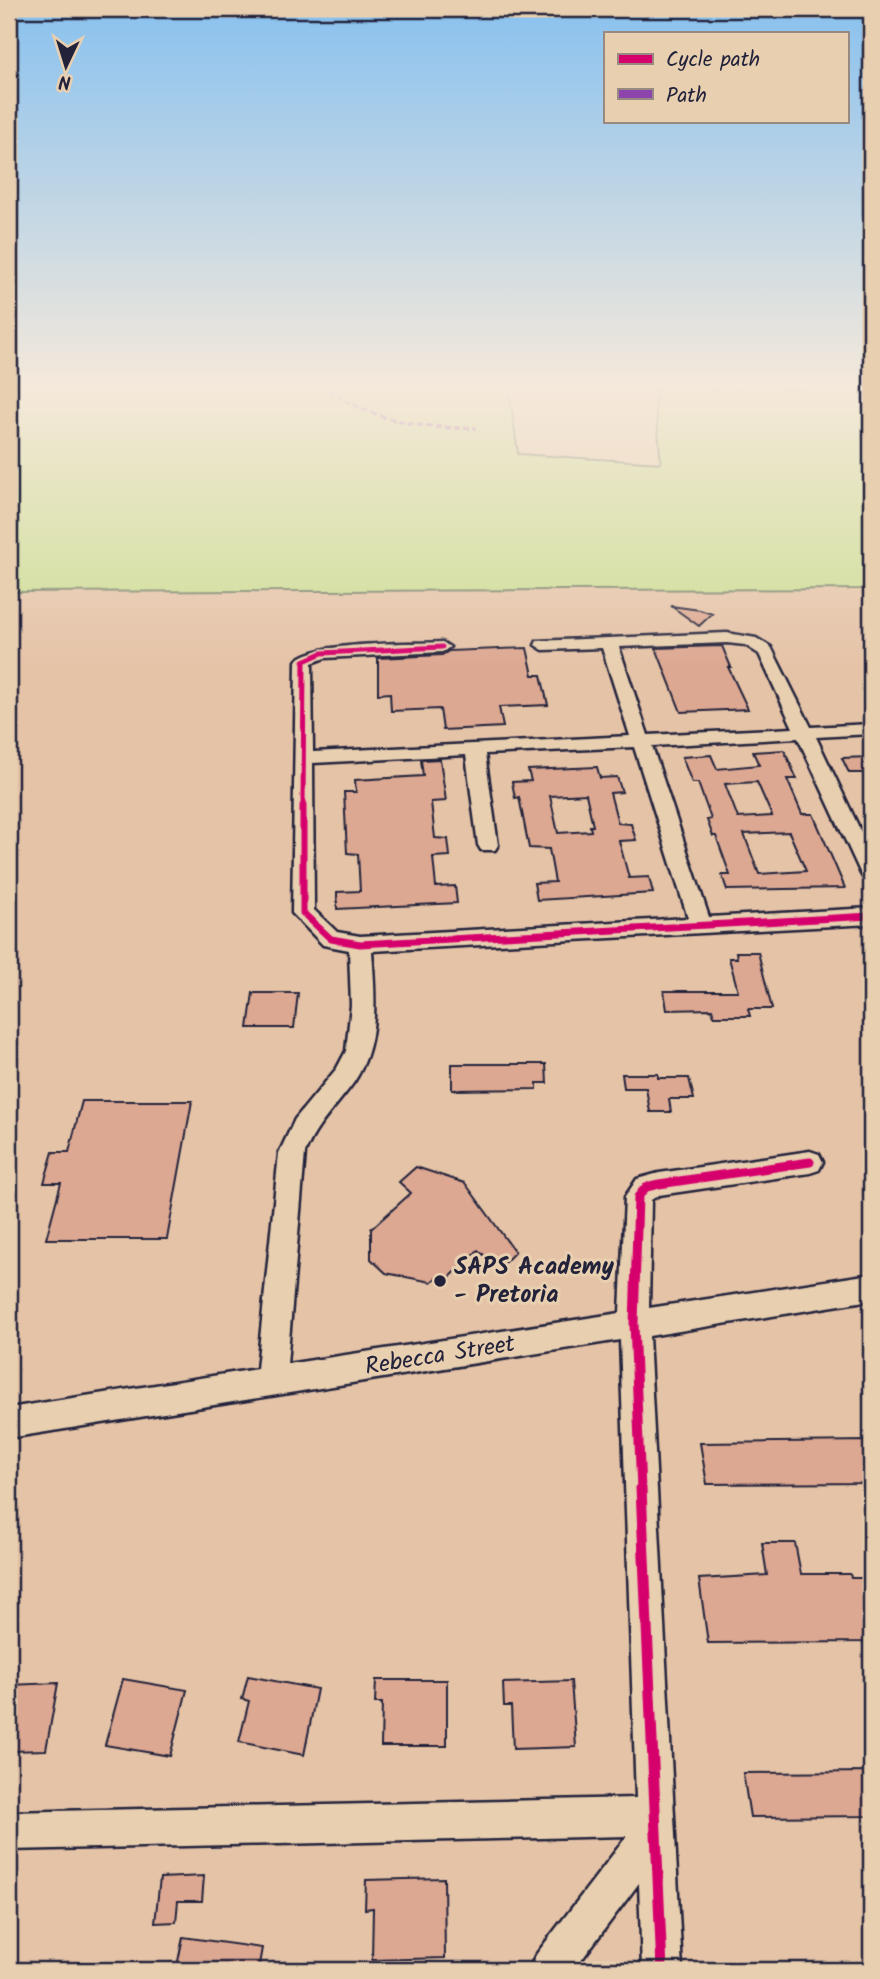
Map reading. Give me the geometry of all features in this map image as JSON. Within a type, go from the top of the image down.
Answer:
[{"type":"street","points":[[543,645],[727,638],[755,642],[769,656],[871,874]]},
{"type":"street","points":[[609,643],[701,924]]},
{"type":"street","points":[[442,647],[322,653],[307,657],[304,661],[303,912],[331,939],[360,944],[871,916]]},
{"type":"street","points":[[304,758],[871,729]]},
{"type":"street","points":[[475,750],[488,845]]},
{"type":"street","points":[[271,1382],[292,1153],[304,1125],[348,1071],[356,1056],[360,1030],[360,944]]},
{"type":"street","points":[[662,1970],[634,1324],[635,1210],[638,1197],[646,1187],[810,1162]]},
{"type":"street","name":"Rebecca Street","points":[[9,1423],[871,1287]]},
{"type":"street","points":[[9,1831],[654,1823]]},
{"type":"street","points":[[549,1970],[654,1823]]},
{"type":"shaded area","name":"SAPS Academy - Pretoria","points":[[871,590],[871,1970],[9,1970],[9,593]]},
{"type":"green space","points":[[9,482],[871,482],[871,589],[9,592]]},
{"type":"building","points":[[671,606],[700,610],[712,614],[699,626]]},
{"type":"building","points":[[722,646],[731,667],[728,667],[748,709],[681,712],[656,648]]},
{"type":"building","points":[[527,648],[533,675],[541,675],[548,705],[499,707],[503,727],[443,730],[440,709],[391,711],[390,693],[378,694],[378,658],[442,655],[449,651]]},
{"type":"building","points":[[784,750],[797,779],[787,779],[802,814],[813,814],[845,888],[727,890],[722,875],[730,875],[716,836],[713,836],[707,820],[711,819],[698,783],[692,783],[682,757],[711,755],[717,769],[759,765],[753,752]],"holes":[[[757,782],[772,816],[738,818],[725,784]],[[789,832],[806,871],[759,874],[744,834]]]},
{"type":"building","points":[[871,757],[871,773],[849,773],[842,758]]},
{"type":"building","points":[[440,759],[446,801],[431,802],[435,838],[448,839],[450,856],[433,857],[436,887],[455,886],[457,903],[337,909],[337,892],[360,891],[358,854],[347,853],[344,792],[356,792],[355,780],[423,776],[421,760]]},
{"type":"building","points":[[597,767],[600,778],[617,777],[622,792],[610,793],[618,823],[631,824],[636,840],[619,841],[629,878],[649,877],[653,893],[537,900],[534,883],[555,882],[549,849],[529,848],[519,797],[515,798],[512,782],[531,781],[528,770]],"holes":[[[586,794],[593,826],[590,826],[591,831],[558,833],[550,796]]]},
{"type":"building","points":[[736,952],[758,952],[772,1009],[748,1009],[750,1016],[714,1016],[712,1009],[667,1010],[664,991],[738,991],[729,958],[737,958]]},
{"type":"building","points":[[253,993],[298,993],[294,1028],[248,1028]]},
{"type":"building","points":[[452,1064],[546,1064],[547,1083],[537,1083],[537,1089],[452,1090]]},
{"type":"building","points":[[622,1074],[658,1074],[658,1078],[689,1078],[694,1099],[669,1099],[671,1112],[650,1112],[646,1088],[624,1088]]},
{"type":"building","points":[[82,1101],[192,1101],[167,1239],[46,1239],[61,1183],[44,1183],[53,1152],[69,1152]]},
{"type":"building","points":[[416,1167],[465,1183],[515,1252],[499,1268],[478,1250],[443,1284],[436,1278],[431,1282],[386,1273],[371,1259],[371,1229],[411,1193],[399,1182]]},
{"type":"building","points":[[871,1441],[871,1483],[707,1484],[700,1443]]},
{"type":"building","points":[[762,1543],[795,1543],[801,1574],[850,1574],[851,1578],[871,1578],[871,1642],[708,1643],[699,1579],[767,1575]]},
{"type":"building","points":[[248,1676],[317,1689],[304,1755],[239,1742],[249,1701],[242,1699]]},
{"type":"building","points":[[123,1679],[187,1690],[170,1756],[105,1745]]},
{"type":"building","points":[[376,1680],[447,1680],[447,1746],[381,1746],[382,1703],[375,1703]]},
{"type":"building","points":[[571,1681],[576,1747],[513,1749],[511,1706],[504,1706],[503,1683]]},
{"type":"building","points":[[58,1683],[46,1750],[9,1751],[9,1685]]},
{"type":"building","points":[[871,1772],[871,1816],[750,1817],[743,1773]]},
{"type":"building","points":[[204,1876],[202,1901],[178,1901],[176,1922],[155,1923],[160,1878]]},
{"type":"building","points":[[444,1878],[445,1958],[372,1960],[373,1908],[365,1909],[366,1880]]},
{"type":"building","points":[[183,1937],[262,1948],[258,1970],[184,1970],[177,1966]]},
{"type":"cycle path","points":[[442,647],[322,653],[304,661],[303,913],[331,939],[360,944],[871,916]]},
{"type":"cycle path","points":[[662,1970],[634,1324],[638,1197],[646,1187],[659,1184],[810,1162]]},
{"type":"place","name":"SAPS Academy - Pretoria","points":[[440,1281]]}]
